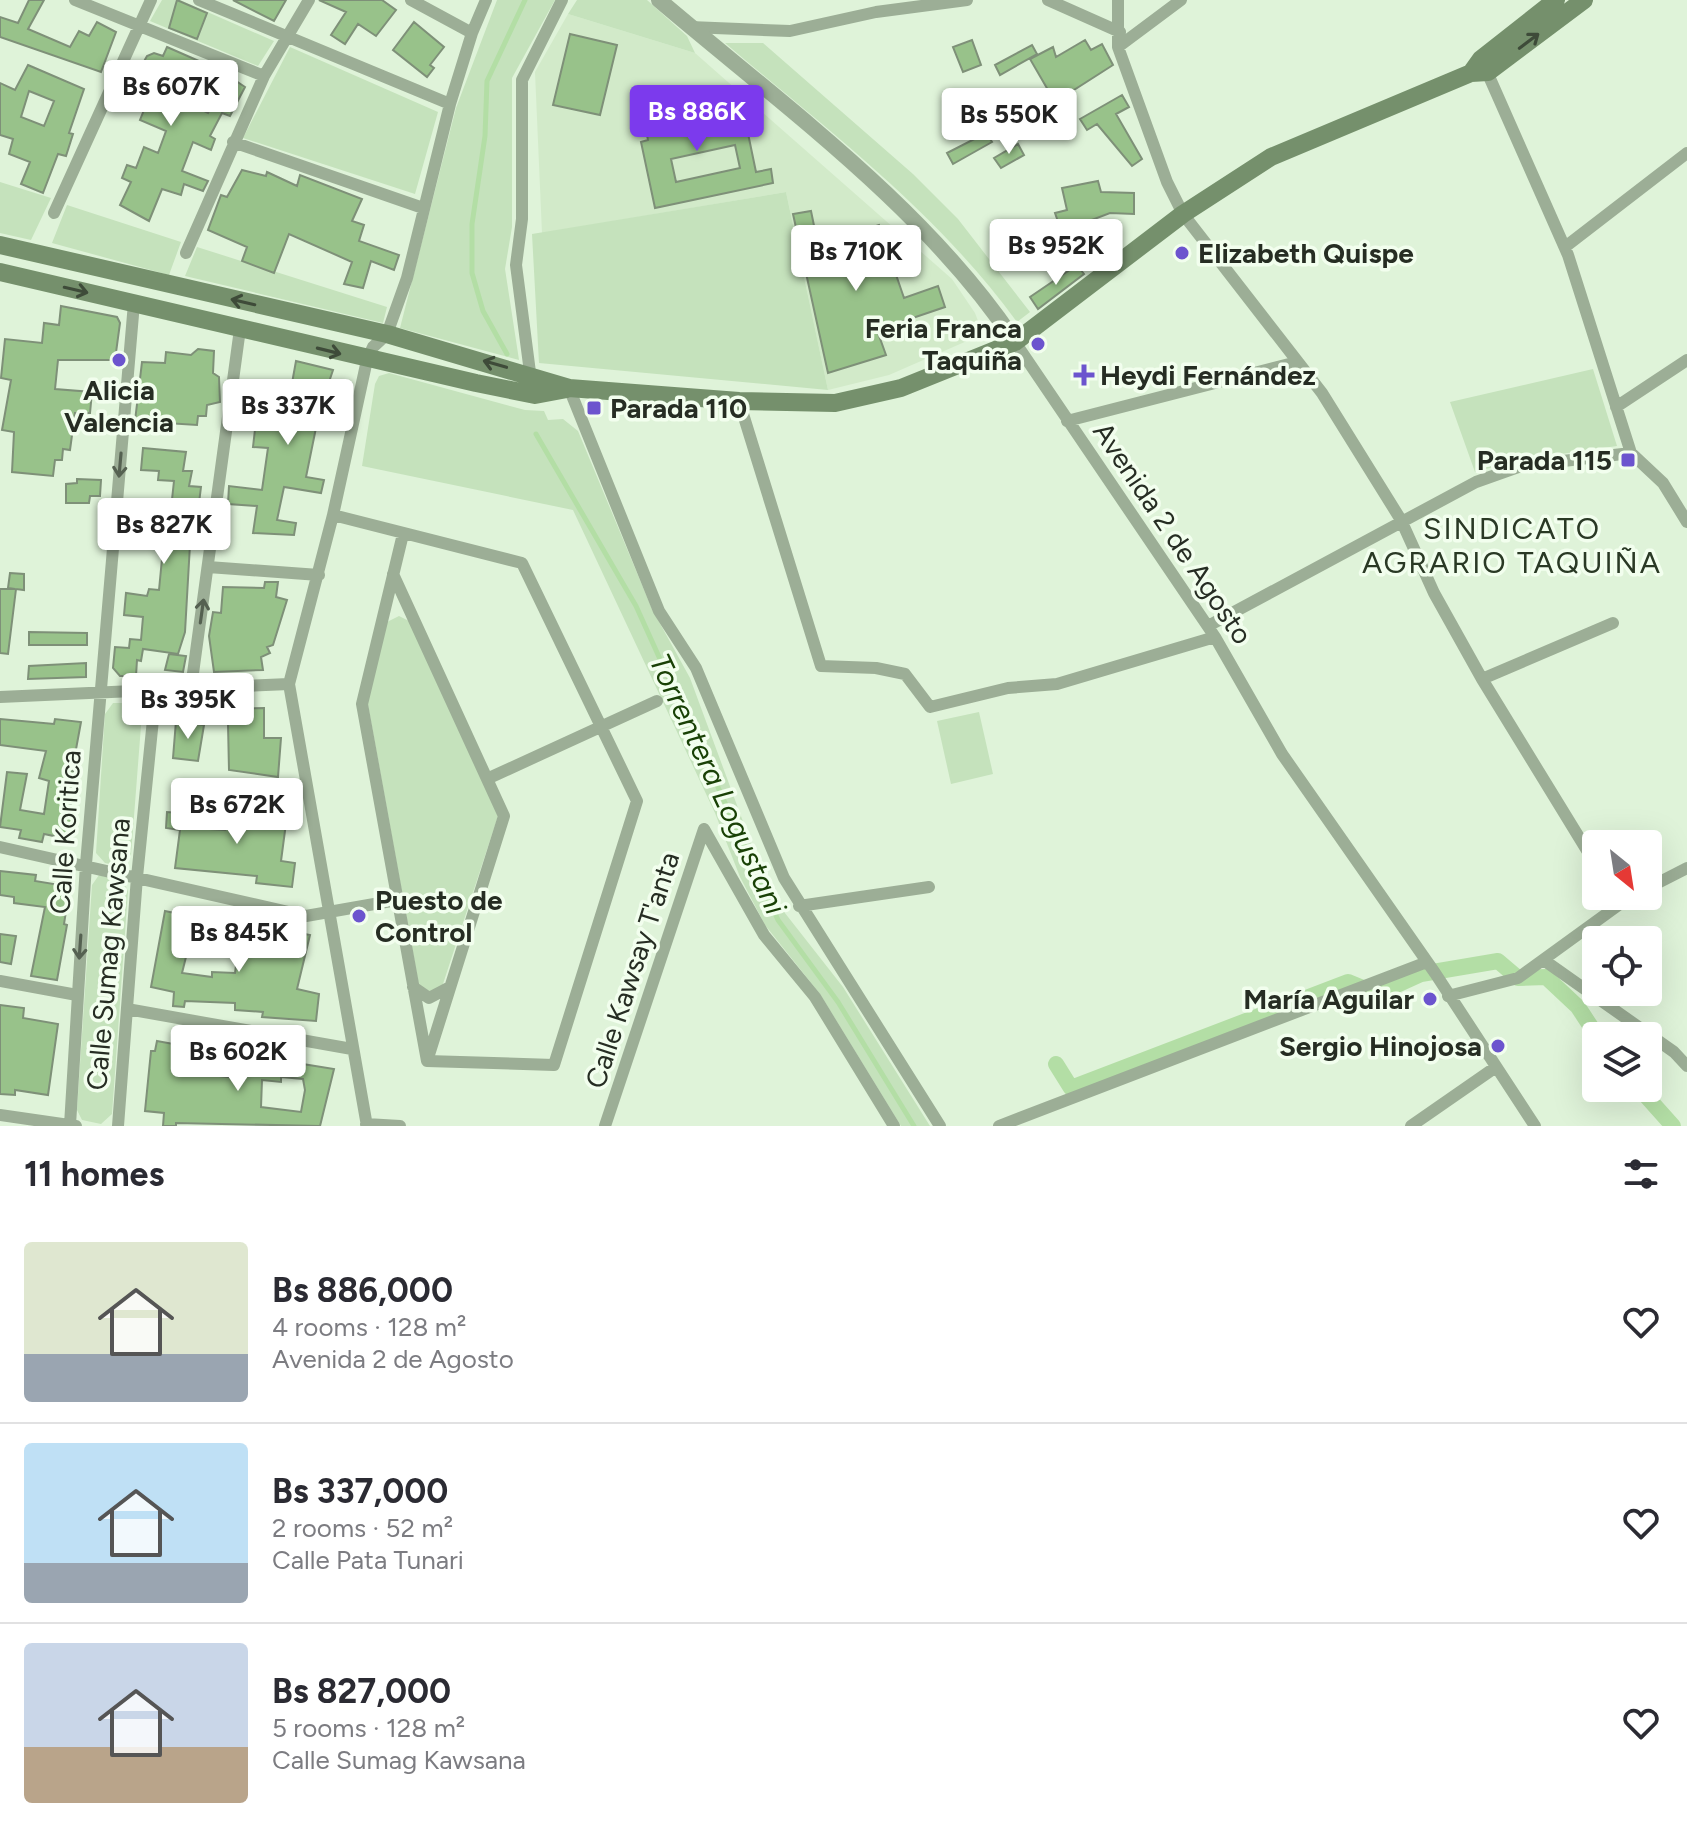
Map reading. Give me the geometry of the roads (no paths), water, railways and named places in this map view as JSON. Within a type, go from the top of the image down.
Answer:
[{"type":"main road","points":[[1480,68],[1556,0]]},
{"type":"main road","points":[[0,245],[387,334],[569,388],[739,401],[835,403],[901,388],[1015,342],[1183,214],[1271,157],[1480,68],[1584,0]]},
{"type":"main road","points":[[0,272],[367,360],[535,395],[569,388]]},
{"type":"street","points":[[75,0],[264,76]]},
{"type":"street","points":[[54,213],[151,0]]},
{"type":"street","points":[[199,0],[450,104]]},
{"type":"street","points":[[186,253],[264,76],[309,0]]},
{"type":"street","points":[[411,0],[472,33]]},
{"type":"street","points":[[400,1126],[367,1125],[289,684],[319,575],[367,360],[373,347],[387,334],[407,278],[450,104],[472,33],[486,0]]},
{"type":"street","points":[[535,395],[516,265],[522,219],[522,80],[562,0]]},
{"type":"street","name":"Avenida 2 de Agosto","points":[[659,0],[768,92],[949,255],[982,293],[1212,631],[1282,754],[1427,962],[1535,1126]]},
{"type":"street","points":[[690,27],[790,31],[876,12],[967,0]]},
{"type":"street","points":[[1048,0],[1120,32]]},
{"type":"street","points":[[1118,0],[1118,47],[1167,182],[1183,214],[1322,393],[1401,520],[1434,593],[1482,679],[1582,842]]},
{"type":"street","points":[[1118,47],[1181,0]]},
{"type":"street","points":[[1480,68],[1565,247],[1631,453],[1663,483],[1687,522]]},
{"type":"street","points":[[233,142],[423,208]]},
{"type":"street","points":[[1565,247],[1687,153]]},
{"type":"street","name":"Calle Koritica","points":[[70,1125],[86,864],[134,303]]},
{"type":"street","points":[[191,688],[240,329]]},
{"type":"street","points":[[1616,407],[1687,360]]},
{"type":"street","points":[[1067,421],[1297,362]]},
{"type":"street","points":[[569,388],[659,611],[696,668],[799,906],[893,1048],[940,1126]]},
{"type":"street","points":[[739,401],[821,666],[876,668],[905,674],[930,707],[1008,688],[1057,684],[1212,631],[1401,520],[1476,482],[1521,466],[1631,453]]},
{"type":"street","points":[[333,515],[522,563],[637,801],[554,1065],[427,1061]]},
{"type":"street","points":[[403,534],[362,704],[427,1061]]},
{"type":"street","points":[[208,567],[319,575]]},
{"type":"street","points":[[393,574],[504,816],[427,1061]]},
{"type":"street","points":[[1482,679],[1613,623]]},
{"type":"street","points":[[0,697],[289,684]]},
{"type":"street","name":"Calle Sumag Kawsana","points":[[118,1126],[137,877],[156,690]]},
{"type":"street","points":[[489,778],[657,701]]},
{"type":"street","name":"Calle Kawsay T'anta","points":[[605,1126],[704,829],[764,935],[815,997],[894,1126]]},
{"type":"street","points":[[0,847],[306,916],[397,900]]},
{"type":"street","points":[[1662,881],[1687,868]]},
{"type":"street","points":[[799,906],[929,887]]},
{"type":"street","points":[[1448,996],[1518,978],[1545,961],[1604,910]]},
{"type":"street","points":[[1545,961],[1674,1052],[1687,1066]]},
{"type":"street","points":[[999,1126],[1427,962]]},
{"type":"street","points":[[0,981],[77,995]]},
{"type":"street","points":[[413,987],[429,998],[450,987]]},
{"type":"street","points":[[127,1009],[352,1049]]},
{"type":"street","points":[[1411,1126],[1496,1067]]},
{"type":"street","points":[[0,1115],[21,1122],[76,1126]]},
{"type":"waterway","name":"Torrentera Logustani","points":[[507,354],[483,311],[472,273],[472,224],[485,136],[487,81],[525,0]]},
{"type":"waterway","name":"Torrentera Logustani","points":[[536,434],[636,606],[778,920],[838,1002],[914,1126]]},
{"type":"waterway","points":[[1056,1064],[1071,1088],[1348,982],[1377,994],[1421,974],[1498,961],[1518,978],[1546,977],[1578,1007],[1588,1022]]},
{"type":"waterway","points":[[1652,1102],[1673,1126]]},
{"type":"place","name":"Elizabeth Quispe","points":[[1182,253]]},
{"type":"place","name":"Feria Franca Taquiña","points":[[1038,344]]},
{"type":"place","name":"Alicia Valencia","points":[[119,360]]},
{"type":"place","name":"Heydi Fernández","points":[[1084,375]]},
{"type":"place","name":"Parada 110","points":[[594,408]]},
{"type":"place","name":"Parada 115","points":[[1628,460]]},
{"type":"place","name":"Puesto de Control","points":[[359,916]]},
{"type":"place","name":"María Aguilar","points":[[1430,999]]},
{"type":"place","name":"Sergio Hinojosa","points":[[1498,1046]]},
{"type":"district","name":"SINDICATO AGRARIO TAQUIÑA","points":[[1512,545]]}]
